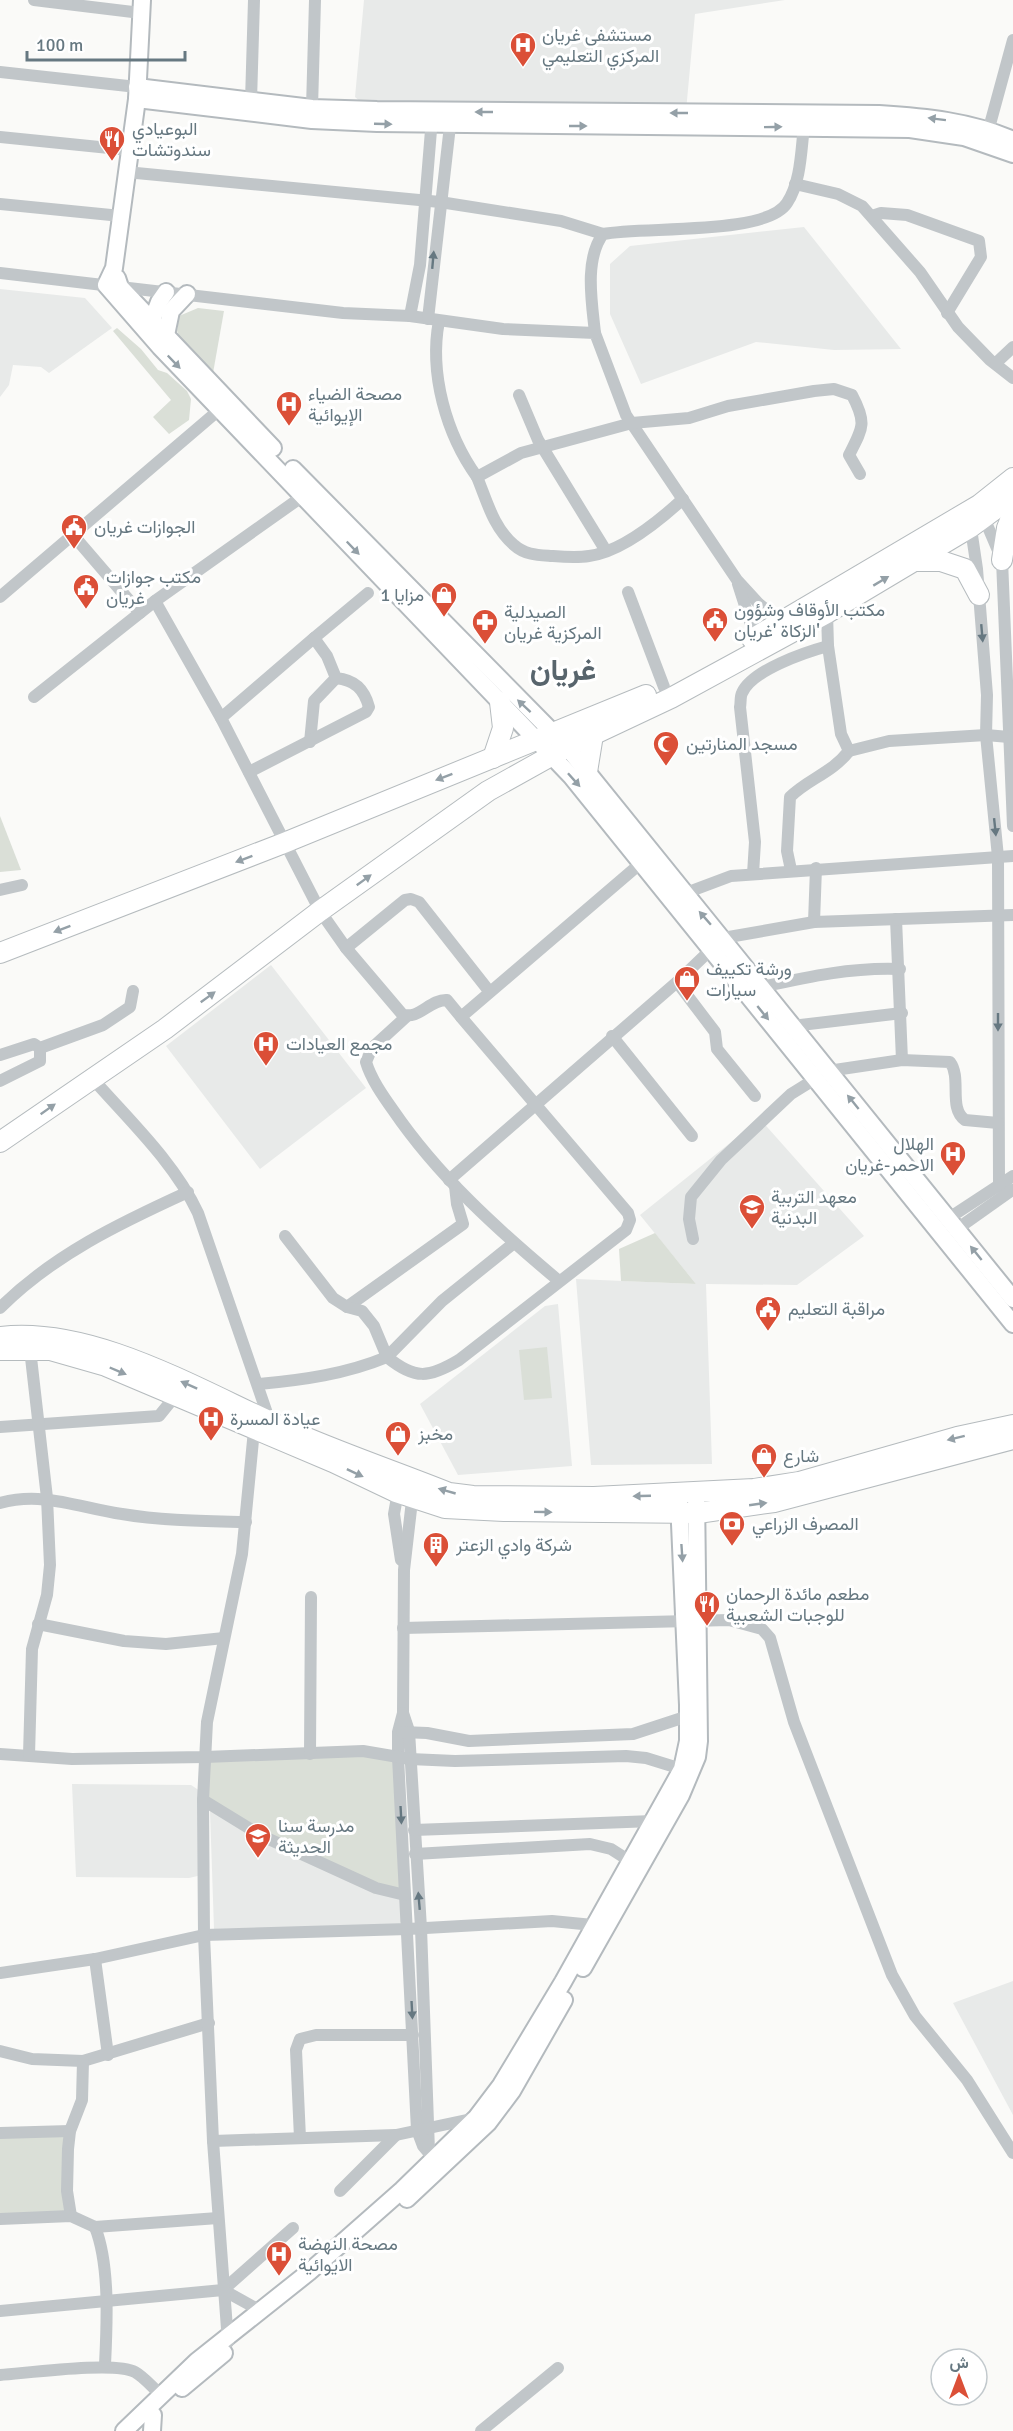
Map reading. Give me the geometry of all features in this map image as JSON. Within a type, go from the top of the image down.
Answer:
[{"type":"main road","points":[[142,6],[137,93],[113,286],[149,327],[225,405],[510,693],[641,863],[674,888]]},
{"type":"main road","points":[[137,93],[250,101],[432,119]]},
{"type":"main road","points":[[137,93],[312,120],[704,121],[910,129],[964,137],[987,136],[1013,140]]},
{"type":"main road","points":[[704,121],[879,114],[945,120],[987,136],[1013,154]]},
{"type":"main road","points":[[149,327],[166,291]]},
{"type":"main road","points":[[166,335],[171,311],[187,294]]},
{"type":"main road","points":[[149,327],[166,335],[303,496],[500,702],[587,772],[717,944],[822,1075],[1013,1324]]},
{"type":"main road","points":[[0,953],[284,843],[484,761],[593,735],[671,698],[827,614],[913,561],[975,515],[1013,478]]},
{"type":"main road","points":[[0,1142],[175,1022],[320,911],[552,745],[664,687],[1013,496]]},
{"type":"main road","points":[[1002,560],[1007,528],[1013,513]]},
{"type":"main road","points":[[913,561],[940,561],[965,569],[979,595]]},
{"type":"main road","points":[[488,791],[484,761],[503,728],[500,702]]},
{"type":"main road","points":[[587,772],[593,735]]},
{"type":"main road","points":[[717,944],[761,987],[792,1026],[822,1075],[953,1224],[1013,1299]]},
{"type":"main road","points":[[0,1336],[40,1335],[70,1340],[112,1353],[262,1426]]},
{"type":"main road","points":[[0,1350],[30,1349],[71,1354],[262,1426],[406,1486],[445,1508],[504,1512],[688,1503],[774,1502],[869,1468],[1013,1425]]},
{"type":"main road","points":[[869,1468],[1013,1439]]},
{"type":"main road","points":[[124,2431],[160,2394],[229,2343],[435,2159],[488,2123],[512,2091],[687,1771],[699,1741],[691,1622],[688,1503]]},
{"type":"main road","points":[[635,1865],[654,1821],[687,1771],[691,1622]]},
{"type":"main road","points":[[138,2431],[152,2423],[261,2310],[402,2190],[476,2118],[501,2085],[601,1925]]},
{"type":"street","points":[[34,0],[142,6]]},
{"type":"street","points":[[250,101],[254,0]]},
{"type":"street","points":[[312,108],[315,0]]},
{"type":"street","points":[[987,136],[1013,40]]},
{"type":"street","points":[[0,72],[137,93]]},
{"type":"street","points":[[410,316],[420,265],[432,119]]},
{"type":"street","points":[[450,119],[440,202],[434,320],[440,390],[455,436],[477,477],[492,518],[512,544],[521,551],[530,554],[582,557],[606,551],[632,538],[666,515],[683,499]]},
{"type":"street","points":[[126,172],[440,202],[561,221],[603,234],[739,224],[763,219],[780,212],[788,202],[795,184],[804,126]]},
{"type":"street","points":[[0,137],[129,150]]},
{"type":"street","points":[[795,184],[847,197],[872,216],[920,272],[946,313],[973,344],[1013,378]]},
{"type":"street","points":[[0,204],[121,216]]},
{"type":"street","points":[[872,216],[881,213],[907,215],[979,241],[981,256],[946,313]]},
{"type":"street","points":[[603,234],[596,244],[593,260],[592,309],[596,333],[626,415],[737,580],[759,604],[781,622]]},
{"type":"street","points":[[0,273],[541,332],[596,333]]},
{"type":"street","points":[[996,363],[1013,347]]},
{"type":"street","points":[[477,477],[521,453],[544,449],[632,423],[689,418],[729,406],[834,389],[852,394],[859,408],[863,429],[849,455],[860,474]]},
{"type":"street","points":[[519,394],[544,449],[606,551]]},
{"type":"street","points":[[0,597],[225,405]]},
{"type":"street","points":[[34,697],[155,601],[303,496]]},
{"type":"street","points":[[975,515],[1002,560],[1008,609],[1009,737],[1013,826]]},
{"type":"street","points":[[975,515],[987,695],[986,735],[998,857],[998,1123],[1007,1189]]},
{"type":"street","points":[[73,535],[140,613]]},
{"type":"street","points":[[737,580],[755,637]]},
{"type":"street","points":[[628,592],[664,687]]},
{"type":"street","points":[[221,718],[368,593]]},
{"type":"street","points":[[155,601],[221,718],[320,911],[346,948],[402,1014],[413,1016],[440,1000],[447,1000],[628,1213],[630,1220],[626,1230],[459,1360],[440,1371],[427,1375],[398,1366],[387,1357],[374,1326],[362,1311],[347,1307],[322,1288],[285,1236]]},
{"type":"street","points":[[827,614],[828,646],[841,734],[849,751]]},
{"type":"street","points":[[314,638],[327,656],[336,678]]},
{"type":"street","points":[[753,874],[755,842],[740,707],[742,693],[750,682],[789,658],[828,646]]},
{"type":"street","points":[[249,772],[366,712],[369,707],[359,686],[349,680],[336,678]]},
{"type":"street","points":[[310,742],[314,701],[336,678]]},
{"type":"street","points":[[987,695],[1010,696]]},
{"type":"street","points":[[791,870],[787,851],[789,797],[797,789],[829,772],[849,751],[889,741],[986,735],[1009,737]]},
{"type":"street","points":[[674,888],[719,878],[791,870],[1013,856]]},
{"type":"street","points":[[461,1017],[641,863]]},
{"type":"street","points":[[814,922],[816,868]]},
{"type":"street","points":[[0,890],[22,885]]},
{"type":"street","points":[[346,948],[405,900],[411,899],[419,902],[489,991]]},
{"type":"street","points":[[452,1183],[612,1036],[677,982],[717,944],[814,922],[1013,915]]},
{"type":"street","points":[[896,919],[902,1013],[902,1060]]},
{"type":"street","points":[[761,987],[843,971],[870,968],[900,969]]},
{"type":"street","points":[[677,982],[714,1032],[717,1049],[755,1096]]},
{"type":"street","points":[[0,1054],[34,1044],[40,1047],[103,1025],[130,1007],[133,991]]},
{"type":"street","points":[[792,1026],[902,1013]]},
{"type":"street","points":[[407,1016],[372,1048],[366,1062],[385,1099],[411,1137],[452,1183],[514,1243],[559,1281]]},
{"type":"street","points":[[612,1036],[693,1136]]},
{"type":"street","points":[[0,1081],[40,1061],[40,1047]]},
{"type":"street","points":[[693,1239],[689,1219],[691,1197],[721,1160],[767,1114],[791,1094],[822,1075],[902,1060],[950,1062],[956,1070],[957,1108],[960,1117],[965,1120],[998,1123]]},
{"type":"street","points":[[92,1078],[147,1140],[188,1192],[198,1213],[259,1384],[262,1426],[234,1598],[207,1722],[203,1800],[204,1935],[213,2141],[222,2290],[229,2343]]},
{"type":"street","points":[[953,1224],[1007,1189],[1013,1176]]},
{"type":"street","points":[[347,1307],[463,1224],[452,1183]]},
{"type":"street","points":[[0,1308],[22,1286],[61,1257],[102,1232],[188,1192]]},
{"type":"street","points":[[259,1384],[306,1379],[361,1368],[387,1357],[442,1301],[514,1243]]},
{"type":"street","points":[[29,1755],[32,1649],[47,1595],[50,1565],[47,1498],[30,1349]]},
{"type":"street","points":[[0,1426],[159,1416],[176,1395]]},
{"type":"street","points":[[406,1486],[396,1536],[404,1570],[405,1895],[413,2035],[423,2129]]},
{"type":"street","points":[[0,1503],[47,1498],[122,1514],[169,1520],[246,1522]]},
{"type":"street","points":[[310,1754],[311,1597]]},
{"type":"street","points":[[403,1628],[729,1620],[747,1623],[762,1629],[770,1638],[794,1722],[892,1975],[915,2016],[967,2080],[1013,2153]]},
{"type":"street","points":[[38,1624],[124,1641],[166,1644],[224,1638]]},
{"type":"street","points":[[403,1732],[469,1741],[633,1734],[688,1716]]},
{"type":"street","points":[[0,1754],[72,1759],[205,1758],[363,1751],[404,1758],[455,1761],[626,1756],[646,1758],[687,1771]]},
{"type":"street","points":[[404,1758],[414,1830],[421,1928],[423,2146],[435,2159]]},
{"type":"street","points":[[203,1800],[260,1835],[376,1888],[405,1895]]},
{"type":"street","points":[[414,1830],[654,1821]]},
{"type":"street","points":[[415,1854],[590,1844],[611,1849],[635,1865]]},
{"type":"street","points":[[0,1972],[95,1959],[204,1935],[408,1929],[552,1921],[601,1925]]},
{"type":"street","points":[[95,1959],[108,2055]]},
{"type":"street","points":[[0,2051],[32,2060],[83,2061],[208,2023]]},
{"type":"street","points":[[300,2138],[296,2050],[300,2039],[316,2035],[413,2035]]},
{"type":"street","points":[[71,2216],[68,2191],[70,2131],[82,2100],[83,2061]]},
{"type":"street","points":[[213,2141],[396,2135],[476,2118]]},
{"type":"street","points":[[0,2133],[70,2131]]},
{"type":"street","points":[[340,2190],[396,2135]]},
{"type":"street","points":[[0,2219],[71,2216],[94,2227],[218,2218]]},
{"type":"street","points":[[94,2227],[100,2241],[105,2300],[105,2365]]},
{"type":"street","points":[[222,2290],[293,2228]]},
{"type":"street","points":[[0,2312],[222,2290],[261,2310]]},
{"type":"street","points":[[0,2375],[86,2369],[105,2365],[134,2371],[160,2394]]},
{"type":"street","points":[[481,2431],[558,2368]]},
{"type":"shaded area","name":"مستشفى غريان المركزي التعليمي","points":[[364,0],[785,0],[695,14],[686,111],[362,103],[355,97]]},
{"type":"shaded area","points":[[804,227],[901,349],[834,350],[756,342],[641,384],[610,314],[610,264],[630,246]]},
{"type":"shaded area","points":[[0,289],[85,298],[112,328],[49,373],[41,367],[13,365],[9,385],[0,397]]},
{"type":"shaded area","points":[[198,308],[224,311],[213,373],[180,338],[177,331],[179,316]]},
{"type":"shaded area","points":[[117,328],[141,349],[158,370],[167,373],[187,391],[191,399],[189,420],[169,434],[153,417],[171,400],[113,331]]},
{"type":"shaded area","points":[[0,816],[21,870],[0,872]]},
{"type":"shaded area","name":"مجمع العيادات","points":[[271,965],[366,1088],[260,1169],[166,1046]]},
{"type":"shaded area","points":[[760,1119],[864,1236],[797,1285],[706,1284],[712,1464],[591,1465],[576,1279],[696,1284],[640,1215]]},
{"type":"shaded area","points":[[655,1233],[696,1284],[621,1281],[619,1249]]},
{"type":"shaded area","points":[[558,1304],[572,1466],[458,1475],[420,1404],[545,1306]]},
{"type":"shaded area","points":[[547,1347],[552,1398],[524,1400],[519,1350]]},
{"type":"shaded area","points":[[311,1755],[398,1757],[404,1894],[261,1834],[205,1799],[206,1758]]},
{"type":"shaded area","points":[[72,1784],[191,1785],[203,1793],[202,1875],[189,1878],[76,1877]]},
{"type":"shaded area","name":"مدرسة سنا الحديثة","points":[[210,1811],[401,1899],[402,1920],[399,1925],[214,1929]]},
{"type":"shaded area","points":[[1013,1981],[1013,2115],[953,2003]]},
{"type":"shaded area","points":[[65,2134],[67,2213],[0,2216],[0,2135]]},
{"type":"place","name":"مستشفى غريان المركزي التعليمي","points":[[523,68]]},
{"type":"place","name":"البوعيادي سندوتشات","points":[[112,162]]},
{"type":"place","name":"مصحة الضياء الإيوائية","points":[[289,427]]},
{"type":"place","name":"الجوازات غريان","points":[[74,550]]},
{"type":"place","name":"مكتب جوازات غريان","points":[[86,610]]},
{"type":"place","name":"مزايا 1","points":[[444,618]]},
{"type":"place","name":"مكتب الأوقاف وشؤون الزكاة 'غريان'","points":[[715,643]]},
{"type":"place","name":"الصيدلية المركزية غريان","points":[[485,645]]},
{"type":"place","name":"مسجد المنارتين","points":[[666,767]]},
{"type":"place","name":"ورشة تكييف سيارات","points":[[687,1002]]},
{"type":"place","name":"مجمع العيادات","points":[[266,1067]]},
{"type":"place","name":"الهلال الاحمر-غريان","points":[[953,1177]]},
{"type":"place","name":"معهد التربية البدنية","points":[[752,1230]]},
{"type":"place","name":"مراقبة التعليم","points":[[768,1332]]},
{"type":"place","name":"عيادة المسرة","points":[[211,1442]]},
{"type":"place","name":"مخبز","points":[[398,1457]]},
{"type":"place","name":"شارع","points":[[764,1479]]},
{"type":"place","name":"المصرف الزراعي","points":[[732,1547]]},
{"type":"place","name":"شركة وادي الزعتر","points":[[436,1568]]},
{"type":"place","name":"مطعم مائدة الرحمان للوجبات الشعبية","points":[[707,1627]]},
{"type":"place","name":"مدرسة سنا الحديثة","points":[[258,1859]]},
{"type":"place","name":"مصحة النهضة الايوائية","points":[[279,2277]]},
{"type":"district","name":"غريان","points":[[563,670]]}]
